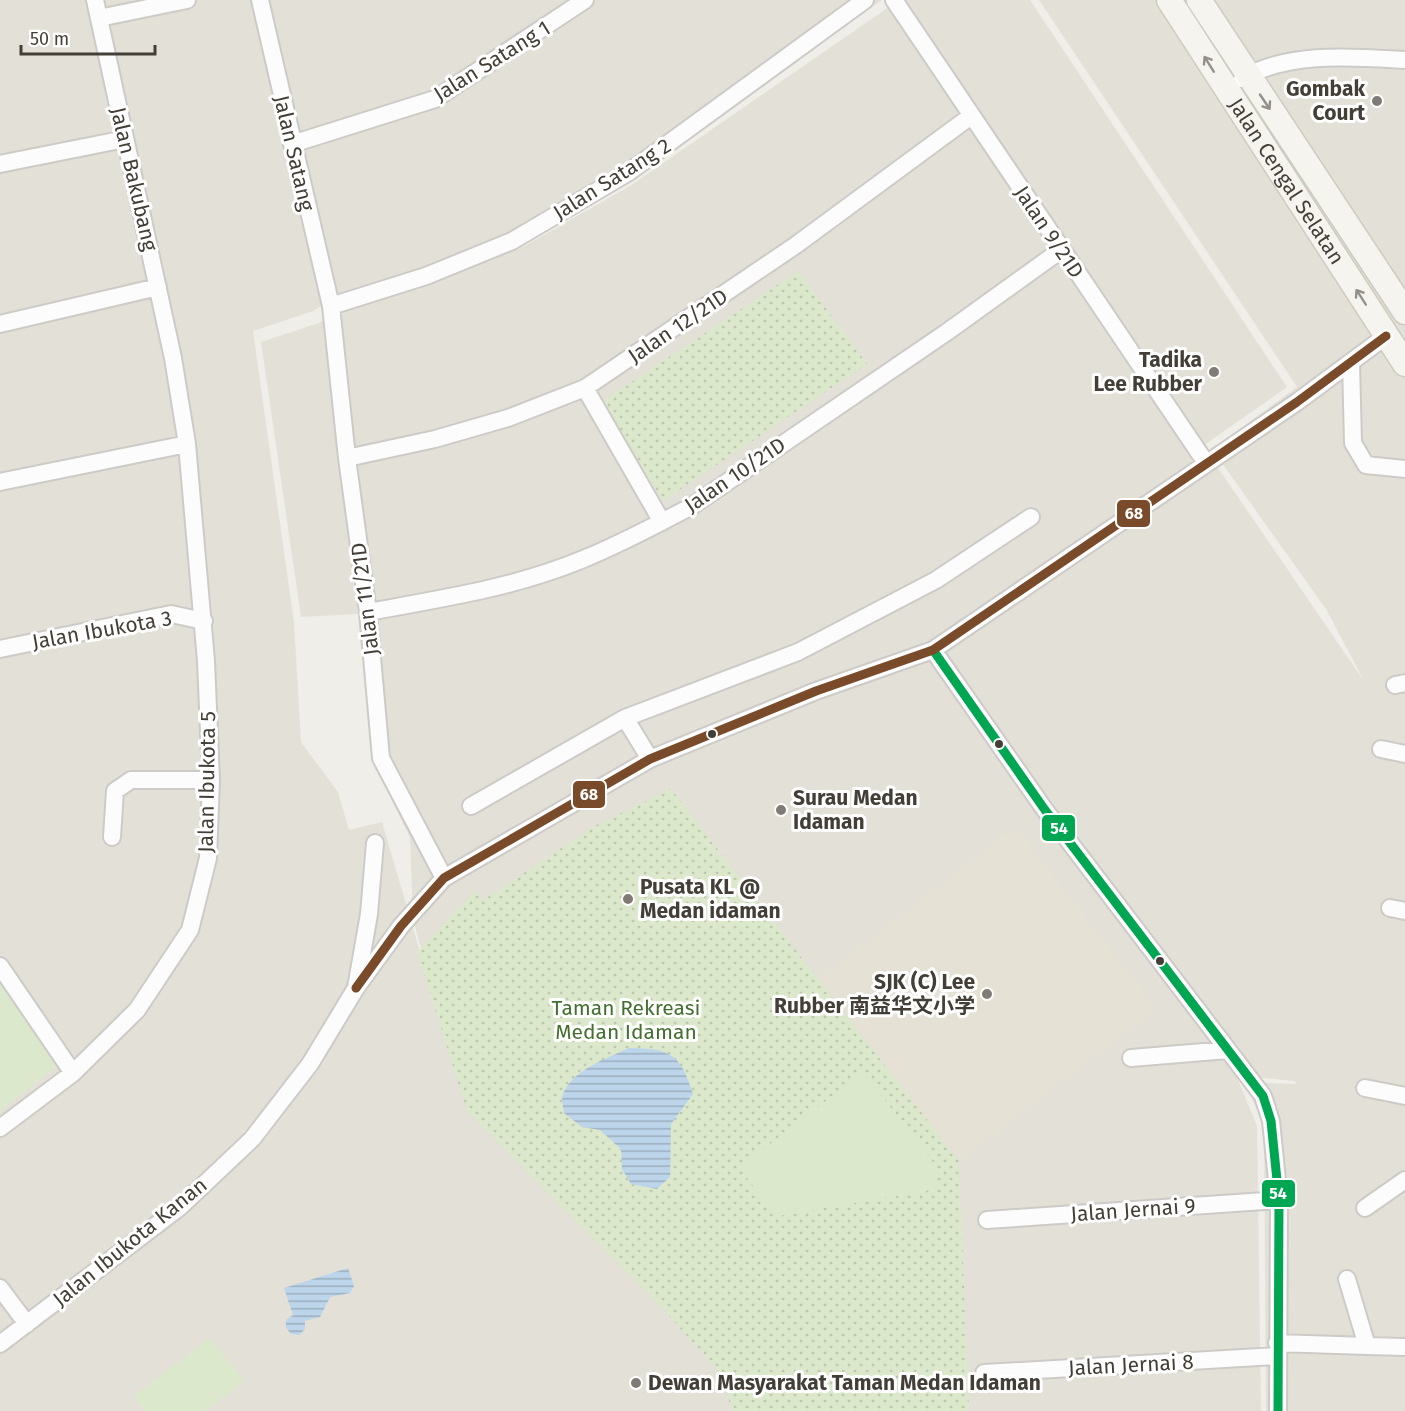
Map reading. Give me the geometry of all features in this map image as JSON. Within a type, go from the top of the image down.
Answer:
[{"type":"street","name":"Jalan Bakubang","points":[[94,0],[173,358]]},
{"type":"street","points":[[99,18],[187,0]]},
{"type":"street","name":"Jalan Satang","points":[[260,0],[331,306]]},
{"type":"street","name":"Jalan Satang 1","points":[[292,144],[435,99],[585,0]]},
{"type":"street","name":"Jalan Satang 2","points":[[331,306],[426,276],[512,241],[629,172],[865,0]]},
{"type":"street","name":"Jalan 9/21D","points":[[894,0],[1206,463]]},
{"type":"street","name":"Jalan Cengal Selatan","points":[[1169,0],[1405,364]]},
{"type":"street","name":"Jalan Cengal Selatan","points":[[1199,0],[1405,312]]},
{"type":"street","points":[[1225,89],[1248,75],[1299,59],[1362,57],[1405,60]]},
{"type":"street","name":"Jalan 12/21D","points":[[347,458],[445,436],[508,418],[585,388],[796,245],[971,116]]},
{"type":"street","points":[[0,165],[125,139]]},
{"type":"street","name":"Jalan 10/21D","points":[[368,612],[480,591],[579,561],[662,522],[702,500],[947,332],[1061,250]]},
{"type":"street","points":[[0,324],[158,287]]},
{"type":"street","name":"Jalan 11/21D","points":[[331,306],[347,458],[368,612],[381,758],[444,878]]},
{"type":"street","points":[[356,988],[400,926],[444,878],[647,761],[816,691],[933,650],[1206,463],[1386,336]]},
{"type":"street","name":"Jalan Ibukota 5","points":[[0,1128],[73,1073],[137,1010],[190,930],[208,858],[211,780],[204,621],[187,444],[173,358]]},
{"type":"street","points":[[1351,362],[1353,443],[1357,454],[1366,465],[1405,469]]},
{"type":"street","points":[[585,388],[662,522]]},
{"type":"street","points":[[0,482],[187,444]]},
{"type":"street","points":[[471,806],[622,719],[798,652],[936,580],[1031,517]]},
{"type":"street","name":"Jalan Ibukota 3","points":[[0,649],[171,614],[204,621]]},
{"type":"street","points":[[933,650],[1045,810],[1263,1096],[1271,1121],[1279,1200],[1278,1411]]},
{"type":"street","points":[[622,719],[647,761]]},
{"type":"street","points":[[1381,749],[1405,754]]},
{"type":"street","points":[[112,837],[115,791],[131,780],[211,780]]},
{"type":"street","name":"Jalan Ibukota Kanan","points":[[0,1344],[180,1207],[252,1138],[310,1064],[356,988],[369,914],[375,843]]},
{"type":"street","points":[[0,966],[73,1073]]},
{"type":"street","points":[[1131,1058],[1228,1050]]},
{"type":"street","points":[[1365,1088],[1405,1095]]},
{"type":"street","points":[[1365,1208],[1405,1180]]},
{"type":"street","name":"Jalan Jernai 9","points":[[987,1220],[1279,1200]]},
{"type":"street","points":[[1347,1279],[1367,1346]]},
{"type":"street","points":[[0,1288],[27,1324]]},
{"type":"street","name":"Jalan Jernai 8","points":[[984,1373],[1278,1350],[1367,1346],[1405,1347]]},
{"type":"shaded area","points":[[0,0],[882,0],[716,116],[518,242],[339,295],[313,311],[253,331],[294,623],[301,742],[338,792],[349,830],[382,822],[447,1044],[413,919],[410,838],[374,763],[358,614],[301,617],[261,342],[319,323],[339,310],[521,248],[630,186],[899,0],[1030,0],[1287,387],[1203,446],[1364,681],[1326,609],[1212,449],[1297,387],[1039,0],[1405,0],[1405,1411],[1266,1411],[1264,1126],[1245,1082],[1297,1084],[1294,1081],[1236,1075],[1257,1126],[1261,1411],[0,1411]]},
{"type":"shaded area","name":"SJK (C) Lee Rubber 南益华文小学","points":[[1015,827],[1156,1009],[959,1161],[819,979]]},
{"type":"green space","points":[[798,271],[867,364],[663,501],[603,401]]},
{"type":"green space","name":"Taman Rekreasi Medan Idaman","points":[[671,789],[959,1161],[969,1411],[731,1411],[725,1378],[651,1296],[467,1111],[417,952],[475,891],[482,901],[596,825]]},
{"type":"green space","points":[[0,983],[57,1066],[0,1110]]},
{"type":"green space","points":[[863,1072],[932,1160],[937,1189],[777,1216],[739,1168]]},
{"type":"green space","points":[[210,1338],[244,1381],[205,1411],[145,1411],[134,1396]]},
{"type":"water","points":[[629,1048],[655,1050],[672,1056],[683,1070],[693,1094],[671,1124],[670,1177],[657,1189],[631,1184],[622,1169],[621,1149],[600,1130],[582,1127],[564,1113],[563,1094],[574,1078],[601,1061]]},
{"type":"water","points":[[348,1268],[354,1286],[350,1293],[330,1297],[320,1317],[305,1321],[305,1329],[299,1335],[291,1334],[286,1328],[286,1320],[293,1315],[284,1288]]},
{"type":"transit line","name":"68","points":[[356,988],[401,926],[444,878],[650,759],[816,691],[933,650],[1297,402],[1386,336]]},
{"type":"transit line","name":"54","points":[[933,650],[1045,810],[1263,1096],[1271,1121],[1279,1200],[1278,1411]]},
{"type":"place","name":"Gombak Court","points":[[1377,101]]},
{"type":"place","name":"Tadika Lee Rubber","points":[[1214,372]]},
{"type":"place","name":"Surau Medan Idaman","points":[[781,810]]},
{"type":"place","name":"Pusata KL @ Medan idaman","points":[[628,899]]},
{"type":"place","name":"SJK (C) Lee Rubber 南益华文小学","points":[[987,994]]},
{"type":"place","name":"Dewan Masyarakat Taman Medan Idaman","points":[[636,1383]]}]
